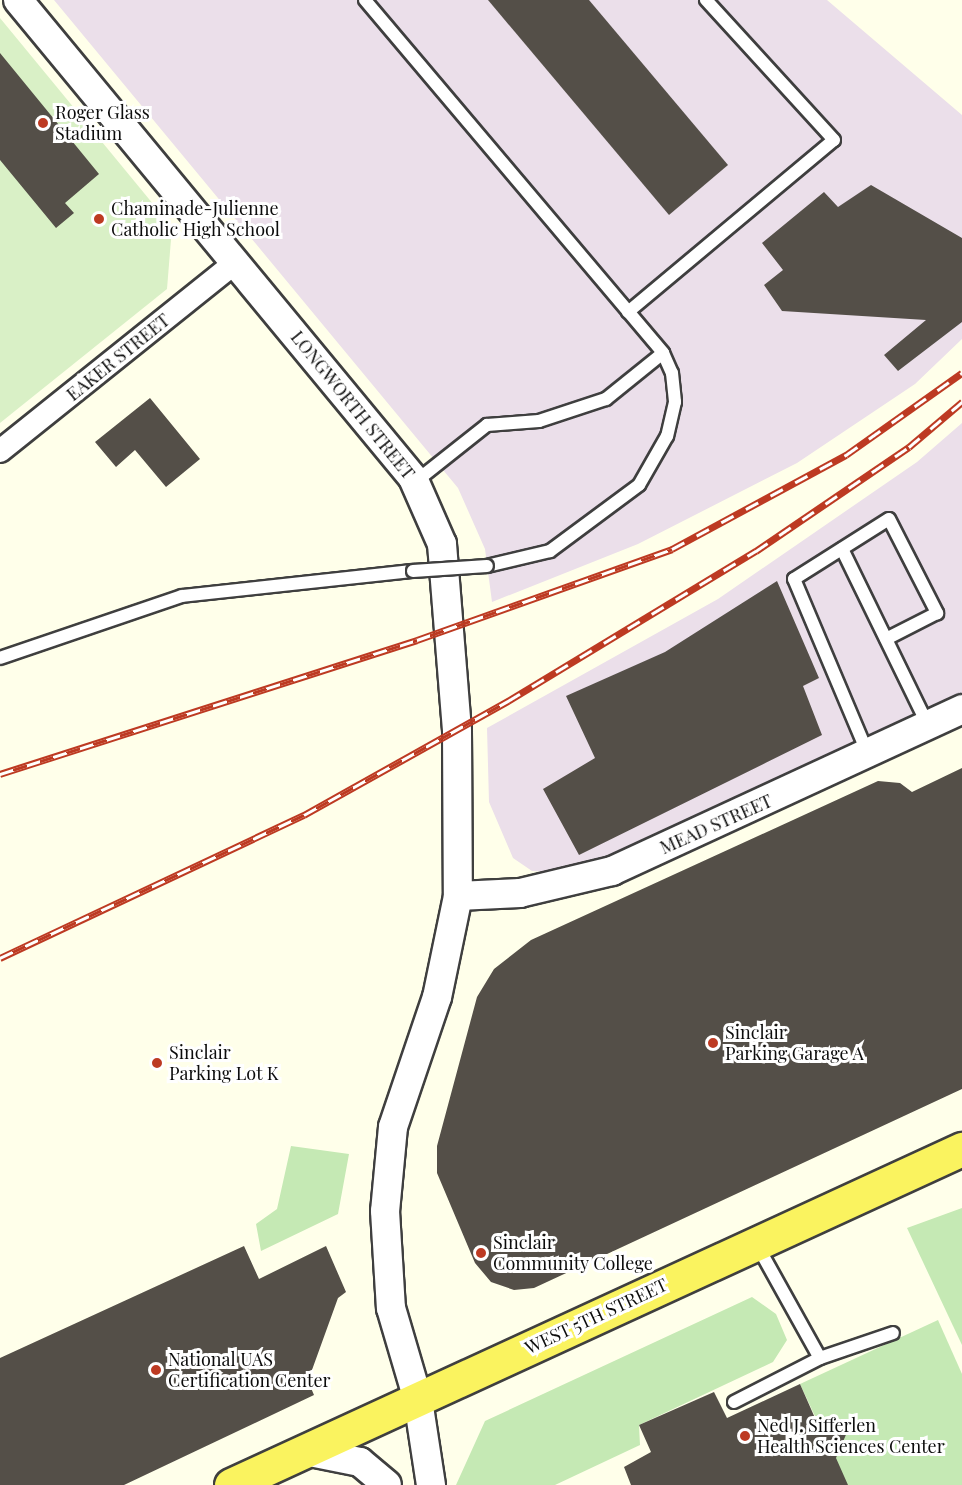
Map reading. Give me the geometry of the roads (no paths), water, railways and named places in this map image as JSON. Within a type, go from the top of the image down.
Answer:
[{"type":"main road","name":"WEST 5TH STREET","points":[[231,1485],[962,1149]]},
{"type":"street","name":"LONGWORTH STREET","points":[[18,0],[416,482],[442,544],[447,579],[457,731],[458,896],[437,998],[398,1109],[386,1211],[391,1308],[418,1400],[431,1485]]},
{"type":"street","name":"EAKER STREET","points":[[0,451],[235,263]]},
{"type":"street","name":"MEAD STREET","points":[[458,896],[520,893],[612,871],[962,710]]},
{"type":"street","points":[[305,1451],[360,1462],[387,1485]]},
{"type":"lane","points":[[0,658],[182,596],[413,571],[487,566],[550,551],[639,485],[667,436],[675,402],[663,353],[365,0]]},
{"type":"lane","points":[[628,312],[834,140],[706,0]]},
{"type":"lane","points":[[416,482],[487,425],[539,421],[606,399],[663,353]]},
{"type":"lane","points":[[868,754],[794,579],[889,519],[937,613],[886,639]]},
{"type":"lane","points":[[842,549],[928,725]]},
{"type":"lane","points":[[756,1244],[820,1358]]},
{"type":"lane","points":[[734,1402],[820,1358],[893,1333]]},
{"type":"railway","points":[[0,774],[417,640],[672,549],[846,455],[962,373]]},
{"type":"railway","points":[[0,958],[304,815],[508,701],[756,551],[909,447],[962,402]]},
{"type":"place","name":"Roger Glass Stadium","points":[[43,123]]},
{"type":"place","name":"Chaminade-Julienne Catholic High School","points":[[99,219]]},
{"type":"place","name":"Sinclair Parking Garage A","points":[[713,1043]]},
{"type":"place","name":"Sinclair Parking Lot K","points":[[157,1063]]},
{"type":"place","name":"Sinclair Community College","points":[[481,1253]]},
{"type":"place","name":"National UAS Certification Center","points":[[156,1370]]},
{"type":"place","name":"Ned J. Sifferlen Health Sciences Center","points":[[745,1436]]}]
